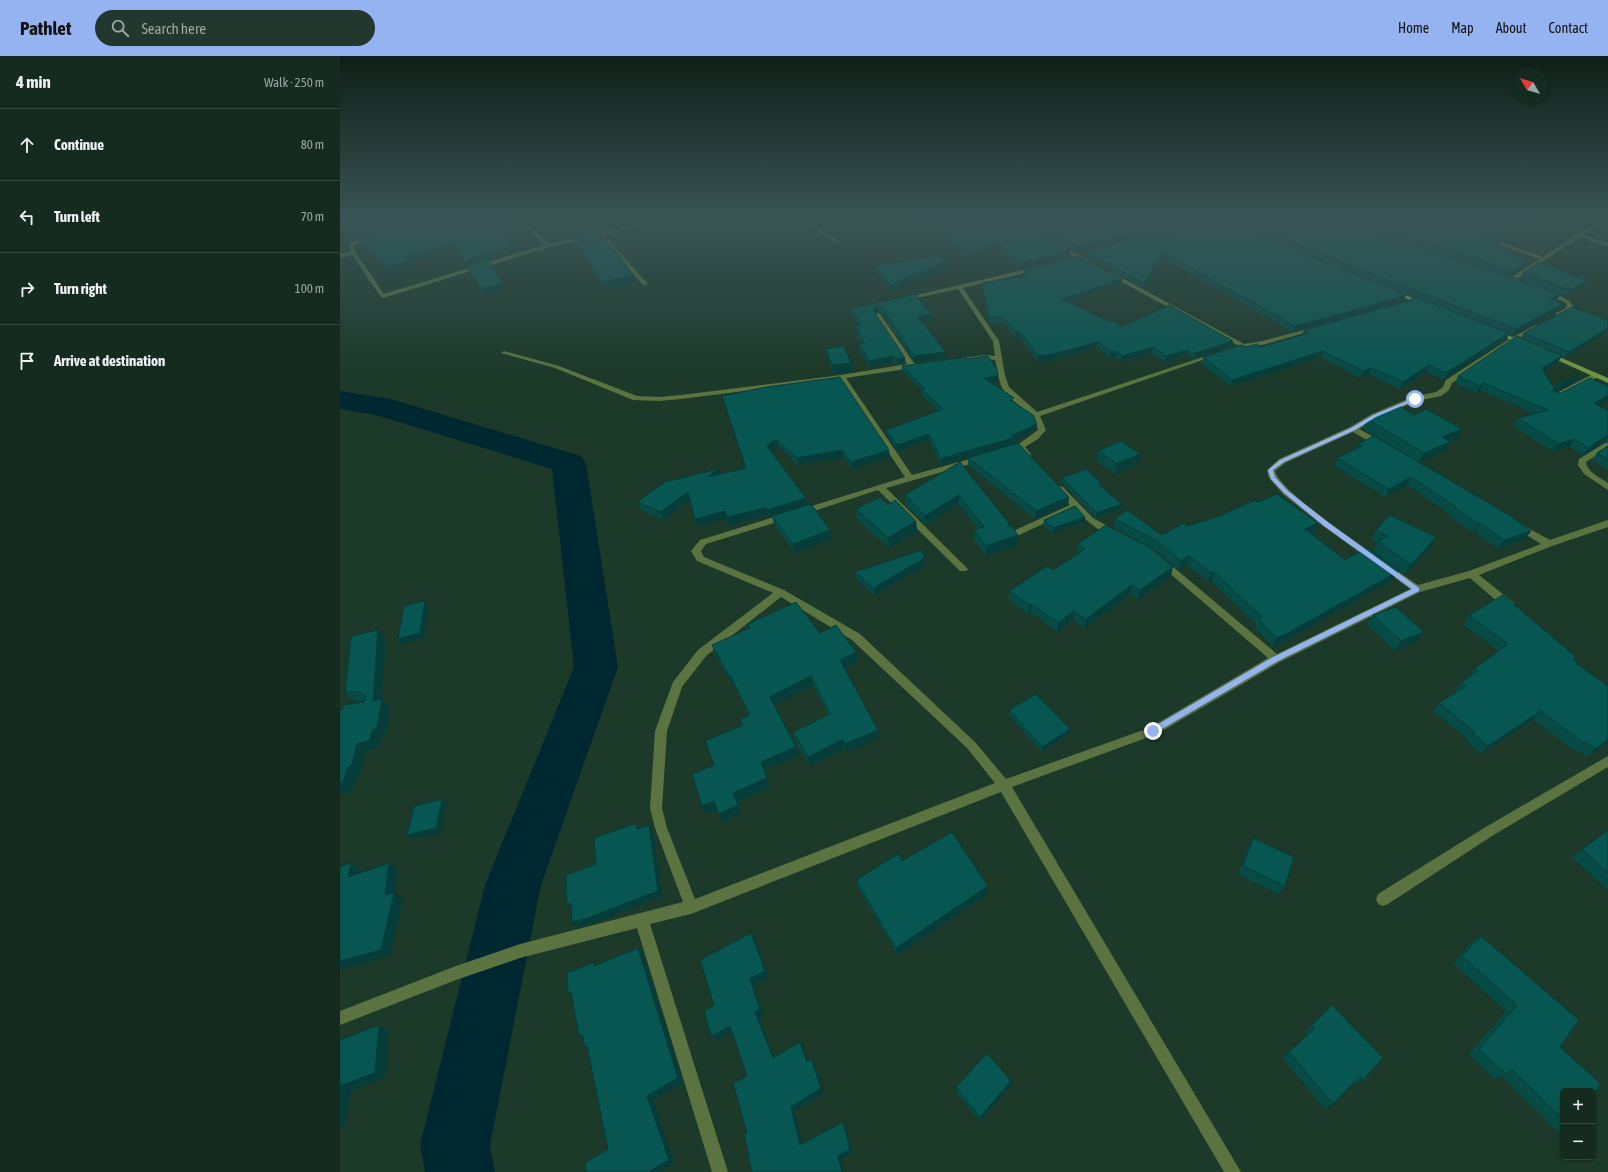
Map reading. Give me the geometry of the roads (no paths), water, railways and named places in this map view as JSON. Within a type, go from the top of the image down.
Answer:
[{"type":"main road","points":[[1388,290],[1428,305]]},
{"type":"main road","points":[[1492,330],[1534,348]]},
{"type":"main road","points":[[1541,351],[1608,381]]},
{"type":"street","points":[[365,270],[383,296],[469,270]]},
{"type":"street","points":[[632,270],[644,284]]},
{"type":"street","points":[[893,301],[960,288],[1028,270]]},
{"type":"street","points":[[1525,286],[1509,280],[1526,270]]},
{"type":"street","points":[[1106,271],[1239,347],[1262,344],[1320,327]]},
{"type":"street","points":[[960,288],[996,340],[1002,377],[1008,390],[1036,415],[1042,423],[1042,430],[1035,437],[1016,447],[1035,462]]},
{"type":"street","points":[[1539,291],[1566,301],[1570,305],[1569,309],[1555,316]]},
{"type":"street","points":[[1407,303],[1414,300]]},
{"type":"street","points":[[878,315],[912,366]]},
{"type":"street","points":[[1416,589],[1326,524],[1286,492],[1272,478],[1271,470],[1282,461],[1353,429],[1375,416],[1415,399],[1433,396],[1442,392],[1449,382],[1514,339],[1541,324]]},
{"type":"street","points":[[504,353],[557,366],[636,398],[659,399],[841,377],[926,364]]},
{"type":"street","points":[[1036,415],[1221,353]]},
{"type":"street","points":[[941,362],[998,358]]},
{"type":"street","points":[[1553,397],[1596,376]]},
{"type":"street","points":[[841,377],[910,478]]},
{"type":"street","points":[[1353,429],[1387,448]]},
{"type":"street","points":[[1608,445],[1587,457],[1582,461],[1582,465],[1587,472],[1608,487]]},
{"type":"street","points":[[990,455],[880,487],[703,542],[696,551],[700,559],[780,592],[856,637],[971,745],[1004,785],[1233,1172]]},
{"type":"street","points":[[1055,484],[1090,520],[1120,536]]},
{"type":"street","points":[[880,487],[963,569]]},
{"type":"street","points":[[1014,534],[1075,506]]},
{"type":"street","points":[[1508,520],[1549,544]]},
{"type":"street","points":[[340,1018],[456,973],[520,951],[691,907],[1004,785],[1153,731],[1276,659],[1416,589],[1472,574],[1549,544],[1600,527],[1608,522]]},
{"type":"street","points":[[1153,554],[1276,659]]},
{"type":"street","points":[[1472,574],[1516,611]]},
{"type":"street","points":[[691,907],[661,828],[656,808],[661,731],[677,685],[702,653],[780,592]]},
{"type":"street","points":[[1383,898],[1488,832],[1608,761]]},
{"type":"street","points":[[642,920],[720,1172]]},
{"type":"waterway","points":[[340,400],[380,406],[569,463],[596,667],[513,885],[455,1145],[460,1172]]}]
